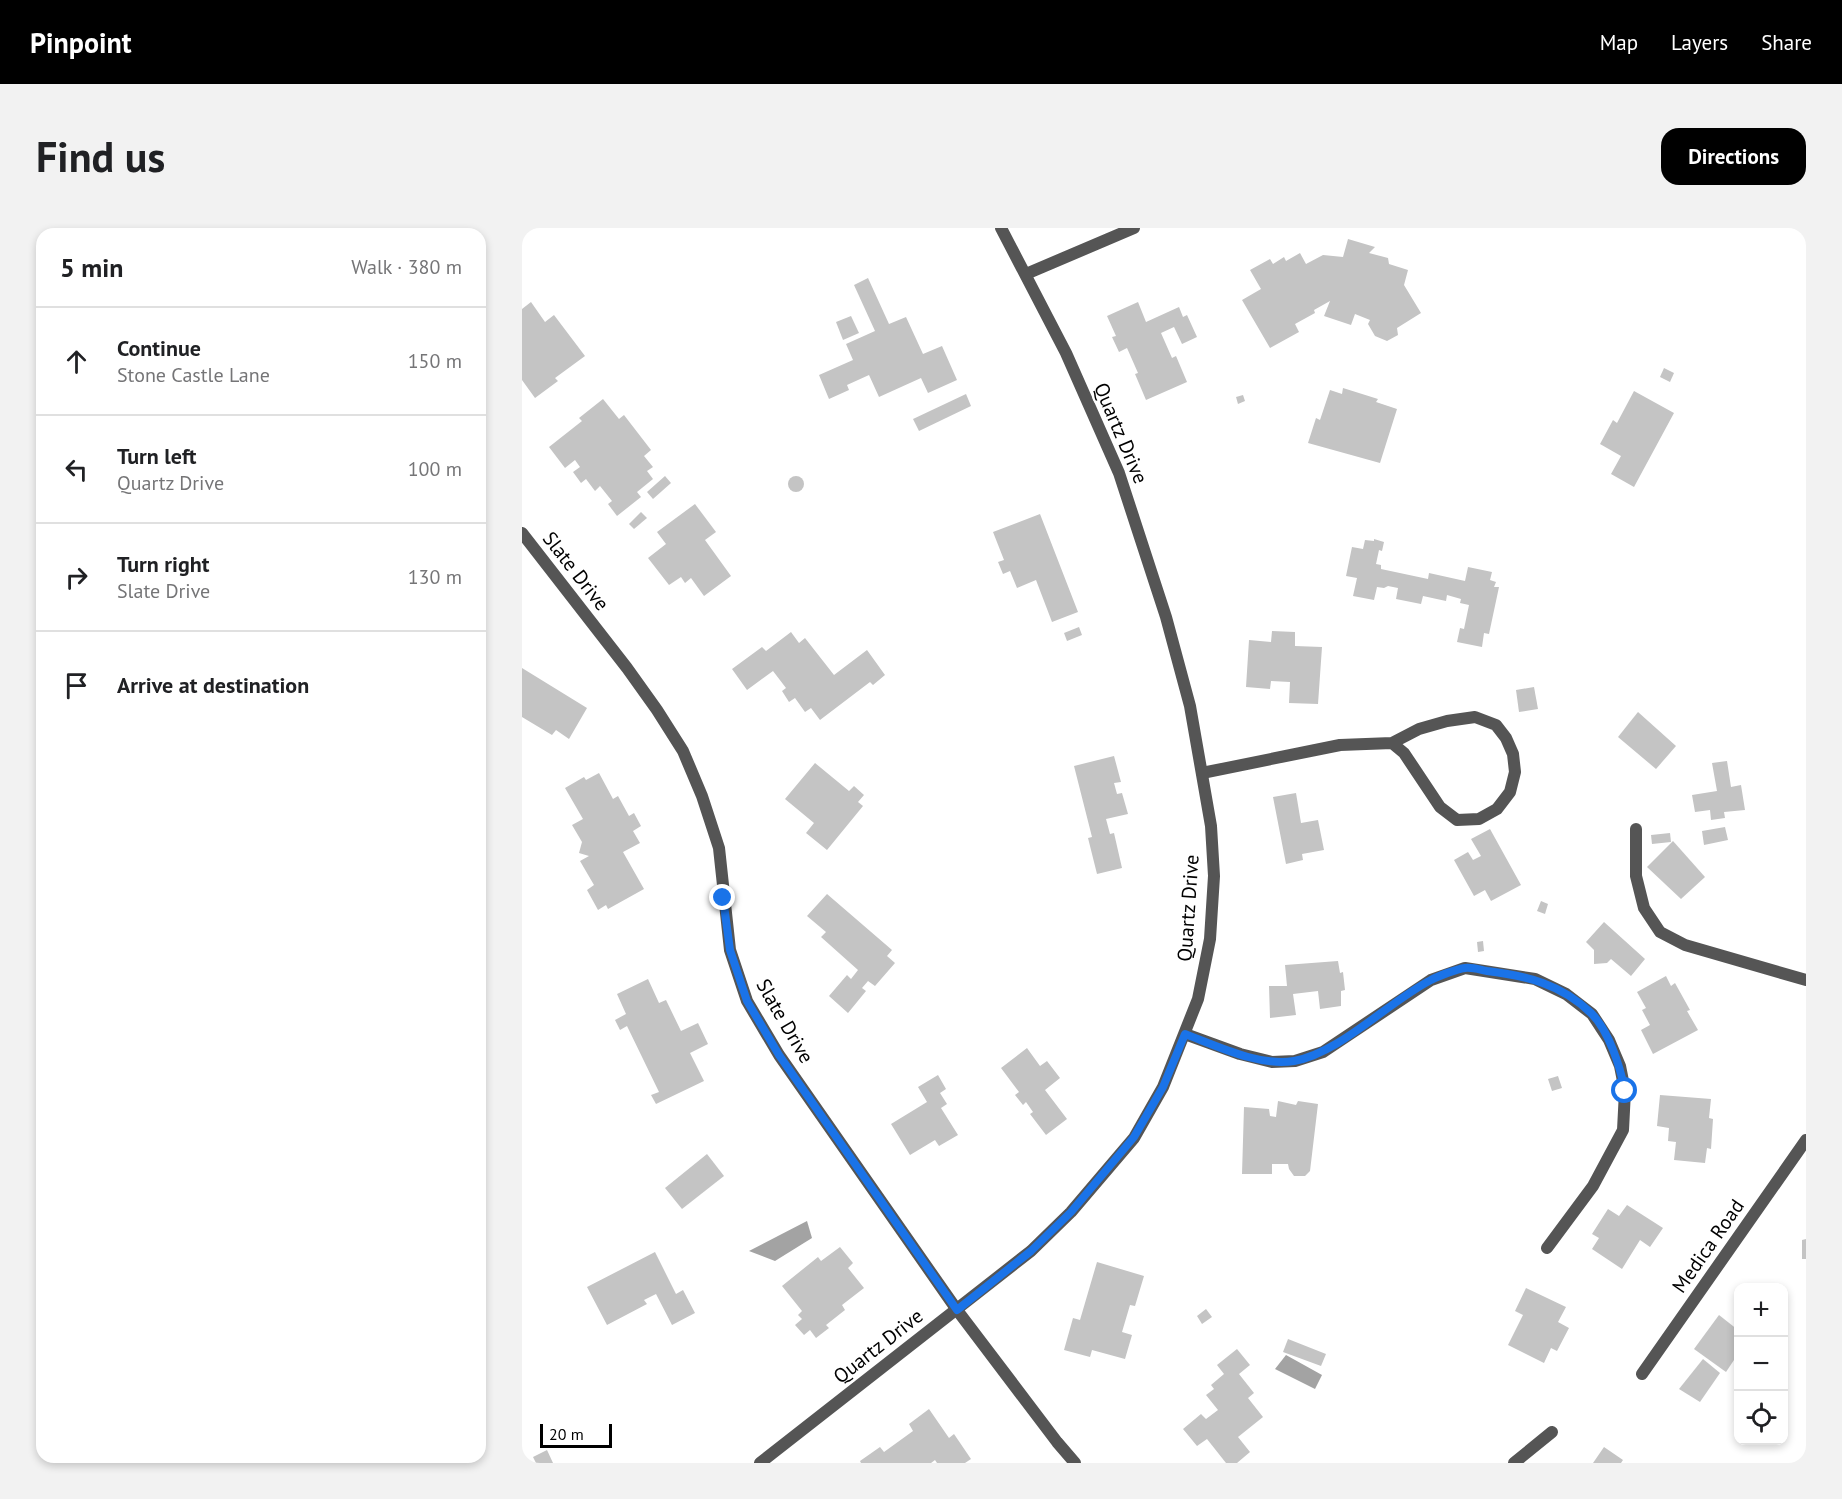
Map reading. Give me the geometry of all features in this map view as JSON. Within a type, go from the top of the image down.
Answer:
[{"type":"street","name":"Quartz Drive","points":[[760,1463],[1031,1251],[1071,1212],[1134,1137],[1163,1087],[1198,999],[1210,939],[1214,886],[1211,826],[1190,706],[1166,617],[1119,473],[1066,353],[1001,228]]},
{"type":"street","points":[[1026,274],[1134,228]]},
{"type":"street","name":"Slate Drive","points":[[522,533],[627,668],[683,751],[702,796],[719,848],[730,950],[747,1001],[779,1055],[957,1310],[1075,1463]]},
{"type":"street","points":[[1202,773],[1340,745],[1392,743],[1419,729],[1447,720],[1475,717],[1496,724],[1506,738],[1513,754],[1515,772],[1510,792],[1497,809],[1479,819],[1457,820],[1440,807],[1404,753],[1392,743]]},
{"type":"street","points":[[1636,829],[1636,876],[1644,908],[1660,932],[1685,945],[1806,980]]},
{"type":"street","points":[[1185,1034],[1240,1054],[1272,1062],[1294,1061],[1323,1052],[1431,980],[1465,968],[1535,979],[1566,994],[1592,1014],[1609,1041],[1620,1066],[1625,1091],[1623,1130],[1593,1186],[1547,1248]]},
{"type":"street","name":"Medica Road","points":[[1642,1374],[1806,1140]]},
{"type":"street","points":[[1514,1463],[1552,1432]]},
{"type":"shaded area","points":[[807,1221],[812,1238],[775,1261],[749,1251]]},
{"type":"shaded area","points":[[1286,1355],[1322,1375],[1315,1389],[1275,1369]]},
{"type":"building","points":[[1348,239],[1375,247],[1369,253],[1388,258],[1389,264],[1408,270],[1404,285],[1421,313],[1397,328],[1398,335],[1387,341],[1375,336],[1368,324],[1370,320],[1355,314],[1351,325],[1324,316],[1330,301],[1295,324],[1299,332],[1270,348],[1242,300],[1261,289],[1250,270],[1270,259],[1273,264],[1284,257],[1286,261],[1300,253],[1306,264],[1323,255],[1343,257]]},
{"type":"building","points":[[868,278],[889,324],[906,317],[923,354],[942,346],[957,380],[928,393],[921,378],[879,397],[869,375],[847,385],[849,390],[829,399],[819,375],[853,360],[846,344],[875,331],[854,285]]},
{"type":"building","points":[[531,302],[545,322],[554,315],[585,356],[555,378],[558,381],[535,398],[522,380],[522,309]]},
{"type":"building","points":[[1138,302],[1146,322],[1179,307],[1183,317],[1187,315],[1197,337],[1182,344],[1174,327],[1161,333],[1172,358],[1176,356],[1187,382],[1146,400],[1127,348],[1119,352],[1112,337],[1116,336],[1107,316]]},
{"type":"building","points":[[851,316],[859,333],[843,340],[836,322]]},
{"type":"building","points":[[1664,368],[1674,373],[1670,382],[1660,377]]},
{"type":"building","points":[[1343,388],[1378,399],[1376,402],[1397,409],[1380,463],[1308,443],[1316,418],[1320,420],[1330,390],[1342,394]]},
{"type":"building","points":[[1634,391],[1674,413],[1634,487],[1611,474],[1621,456],[1600,444],[1613,420],[1617,423]]},
{"type":"building","points":[[966,394],[971,406],[919,431],[913,419]]},
{"type":"building","points":[[1243,395],[1245,401],[1238,404],[1236,397]]},
{"type":"building","points":[[603,399],[619,419],[624,415],[651,450],[644,456],[653,467],[647,471],[653,479],[637,492],[641,497],[617,516],[608,504],[612,501],[600,486],[595,491],[586,479],[581,483],[573,472],[580,467],[575,460],[565,468],[549,447],[582,421],[579,418]]},
{"type":"building","points":[[665,476],[671,483],[653,499],[647,492]]},
{"type":"building","points":[[796,476],[804,484],[796,492],[788,484]]},
{"type":"building","points":[[695,504],[716,532],[705,540],[731,576],[704,596],[691,578],[685,583],[681,577],[669,585],[648,558],[666,544],[657,532]]},
{"type":"building","points":[[641,512],[647,518],[634,529],[629,524]]},
{"type":"building","points":[[1040,514],[1078,612],[1052,622],[1036,580],[1017,588],[1010,571],[1003,574],[998,562],[1004,560],[993,532]]},
{"type":"building","points":[[1374,539],[1384,542],[1382,551],[1379,550],[1376,564],[1381,565],[1381,569],[1428,579],[1429,573],[1465,581],[1468,567],[1492,572],[1490,580],[1496,582],[1494,587],[1499,587],[1489,634],[1484,633],[1482,647],[1457,642],[1460,628],[1464,629],[1469,605],[1460,603],[1461,599],[1447,595],[1446,601],[1423,596],[1421,604],[1396,599],[1398,588],[1388,586],[1377,587],[1374,600],[1353,596],[1357,578],[1346,576],[1352,547],[1363,549],[1365,540],[1374,541]]},
{"type":"building","points":[[1079,627],[1082,635],[1067,641],[1064,633]]},
{"type":"building","points":[[1272,631],[1295,632],[1295,646],[1322,647],[1318,704],[1289,703],[1290,682],[1271,681],[1270,689],[1246,687],[1249,640],[1271,642]]},
{"type":"building","points":[[791,632],[799,643],[805,638],[834,675],[867,650],[885,675],[873,685],[870,682],[820,720],[811,708],[805,712],[795,698],[789,702],[782,691],[786,688],[773,671],[747,690],[732,669],[762,647],[766,651]]},
{"type":"building","points":[[522,668],[587,708],[569,739],[556,730],[552,735],[522,717]]},
{"type":"building","points":[[1534,687],[1538,709],[1519,712],[1516,690]]},
{"type":"building","points":[[1638,712],[1676,746],[1656,769],[1618,737]]},
{"type":"building","points":[[1114,756],[1121,782],[1114,783],[1117,794],[1122,793],[1128,814],[1106,819],[1110,834],[1114,833],[1122,868],[1097,874],[1088,838],[1092,837],[1074,766]]},
{"type":"building","points":[[1727,761],[1731,787],[1741,785],[1745,810],[1724,812],[1725,818],[1711,820],[1710,810],[1695,812],[1692,795],[1717,791],[1712,763]]},
{"type":"building","points":[[815,763],[849,791],[854,786],[864,795],[858,802],[863,806],[827,850],[806,833],[814,823],[785,799]]},
{"type":"building","points":[[599,773],[613,799],[618,796],[629,816],[634,813],[641,826],[633,831],[640,843],[623,852],[644,889],[608,909],[606,905],[598,910],[587,890],[594,885],[580,861],[589,856],[579,853],[582,842],[572,825],[583,819],[565,788],[584,777],[586,780]]},
{"type":"building","points":[[1296,793],[1301,823],[1318,820],[1324,850],[1302,854],[1303,860],[1286,864],[1273,797]]},
{"type":"building","points":[[1725,827],[1728,840],[1704,845],[1702,831]]},
{"type":"building","points":[[1490,829],[1521,885],[1491,901],[1485,890],[1474,896],[1454,860],[1468,852],[1473,860],[1481,856],[1471,839]]},
{"type":"building","points":[[1670,833],[1671,842],[1652,844],[1651,835]]},
{"type":"building","points":[[1673,841],[1705,877],[1681,899],[1647,867]]},
{"type":"building","points":[[827,894],[892,950],[887,956],[895,963],[875,986],[868,981],[862,988],[866,991],[848,1013],[829,996],[847,975],[851,979],[858,970],[821,937],[826,932],[807,916]]},
{"type":"building","points":[[1541,901],[1548,904],[1545,914],[1537,911]]},
{"type":"building","points":[[1604,922],[1645,959],[1631,976],[1611,959],[1607,963],[1594,964],[1594,950],[1586,942]]},
{"type":"building","points":[[1483,941],[1484,951],[1478,952],[1477,942]]},
{"type":"building","points":[[1338,961],[1340,973],[1343,972],[1345,990],[1341,991],[1341,1006],[1320,1009],[1318,991],[1293,994],[1296,1015],[1270,1018],[1269,986],[1287,986],[1285,965]]},
{"type":"building","points":[[1666,976],[1671,986],[1675,983],[1698,1030],[1653,1054],[1641,1030],[1650,1025],[1642,1010],[1646,1008],[1637,992]]},
{"type":"building","points":[[648,979],[659,1003],[666,1000],[681,1031],[698,1023],[708,1044],[690,1053],[704,1081],[656,1104],[651,1095],[659,1092],[627,1026],[620,1030],[615,1020],[626,1014],[617,994]]},
{"type":"building","points":[[1027,1048],[1040,1066],[1047,1061],[1060,1078],[1045,1090],[1067,1119],[1046,1135],[1030,1114],[1033,1112],[1026,1102],[1023,1105],[1015,1095],[1019,1092],[1001,1068]]},
{"type":"building","points":[[938,1075],[946,1089],[940,1093],[947,1104],[941,1108],[958,1135],[939,1146],[935,1140],[910,1155],[891,1124],[927,1102],[918,1087]]},
{"type":"building","points":[[1558,1076],[1562,1088],[1552,1091],[1548,1079]]},
{"type":"building","points":[[1660,1095],[1711,1099],[1709,1118],[1713,1119],[1711,1149],[1707,1148],[1705,1163],[1674,1160],[1676,1142],[1668,1141],[1669,1128],[1657,1126]]},
{"type":"building","points":[[1278,1101],[1296,1105],[1298,1101],[1318,1104],[1310,1171],[1305,1176],[1294,1176],[1288,1164],[1272,1164],[1272,1174],[1242,1174],[1244,1107],[1269,1109],[1270,1116],[1276,1117]]},
{"type":"building","points":[[707,1154],[724,1176],[682,1209],[665,1188]]},
{"type":"building","points":[[1627,1205],[1663,1228],[1650,1247],[1640,1240],[1622,1269],[1592,1249],[1599,1238],[1592,1234],[1608,1209],[1619,1216]]},
{"type":"building","points":[[1806,1239],[1806,1259],[1802,1259],[1802,1240]]},
{"type":"building","points":[[840,1247],[853,1263],[848,1268],[864,1288],[842,1305],[845,1310],[826,1325],[829,1328],[816,1338],[810,1330],[804,1335],[795,1325],[802,1319],[798,1315],[802,1311],[782,1286],[818,1257],[821,1261]]},
{"type":"building","points":[[655,1252],[676,1294],[683,1290],[695,1313],[672,1325],[656,1294],[644,1300],[647,1304],[607,1325],[587,1287]]},
{"type":"building","points":[[1097,1262],[1144,1276],[1135,1306],[1130,1305],[1122,1332],[1132,1335],[1125,1359],[1092,1350],[1090,1357],[1064,1350],[1073,1318],[1080,1320]]},
{"type":"building","points":[[1526,1288],[1566,1307],[1558,1322],[1569,1328],[1557,1351],[1551,1348],[1544,1363],[1508,1345],[1523,1315],[1515,1311]]},
{"type":"building","points":[[1206,1309],[1212,1317],[1202,1324],[1197,1316]]},
{"type":"building","points":[[1719,1315],[1734,1327],[1734,1360],[1726,1372],[1694,1349]]},
{"type":"building","points":[[1288,1339],[1326,1354],[1321,1366],[1283,1352]]},
{"type":"building","points":[[1237,1349],[1250,1365],[1239,1374],[1254,1393],[1248,1398],[1263,1417],[1238,1437],[1250,1452],[1237,1463],[1226,1463],[1207,1439],[1197,1446],[1183,1429],[1201,1414],[1206,1419],[1218,1410],[1206,1395],[1214,1389],[1211,1385],[1224,1374],[1217,1365]]},
{"type":"building","points":[[1703,1359],[1720,1373],[1700,1402],[1679,1389]]},
{"type":"building","points":[[929,1409],[949,1438],[954,1434],[971,1459],[965,1463],[937,1463],[935,1460],[931,1463],[861,1463],[860,1461],[880,1447],[884,1452],[913,1431],[909,1424]]},
{"type":"building","points":[[1604,1447],[1623,1460],[1621,1463],[1593,1463]]},
{"type":"building","points":[[547,1450],[553,1463],[536,1463],[533,1457]]},
{"type":"route","points":[[723,898],[730,950],[747,1001],[779,1055],[957,1310],[1031,1251],[1071,1212],[1134,1137],[1163,1087],[1185,1034],[1240,1054],[1272,1062],[1294,1061],[1323,1052],[1431,980],[1465,968],[1500,972],[1535,979],[1566,994],[1592,1014],[1609,1041],[1620,1066],[1625,1091]]}]
